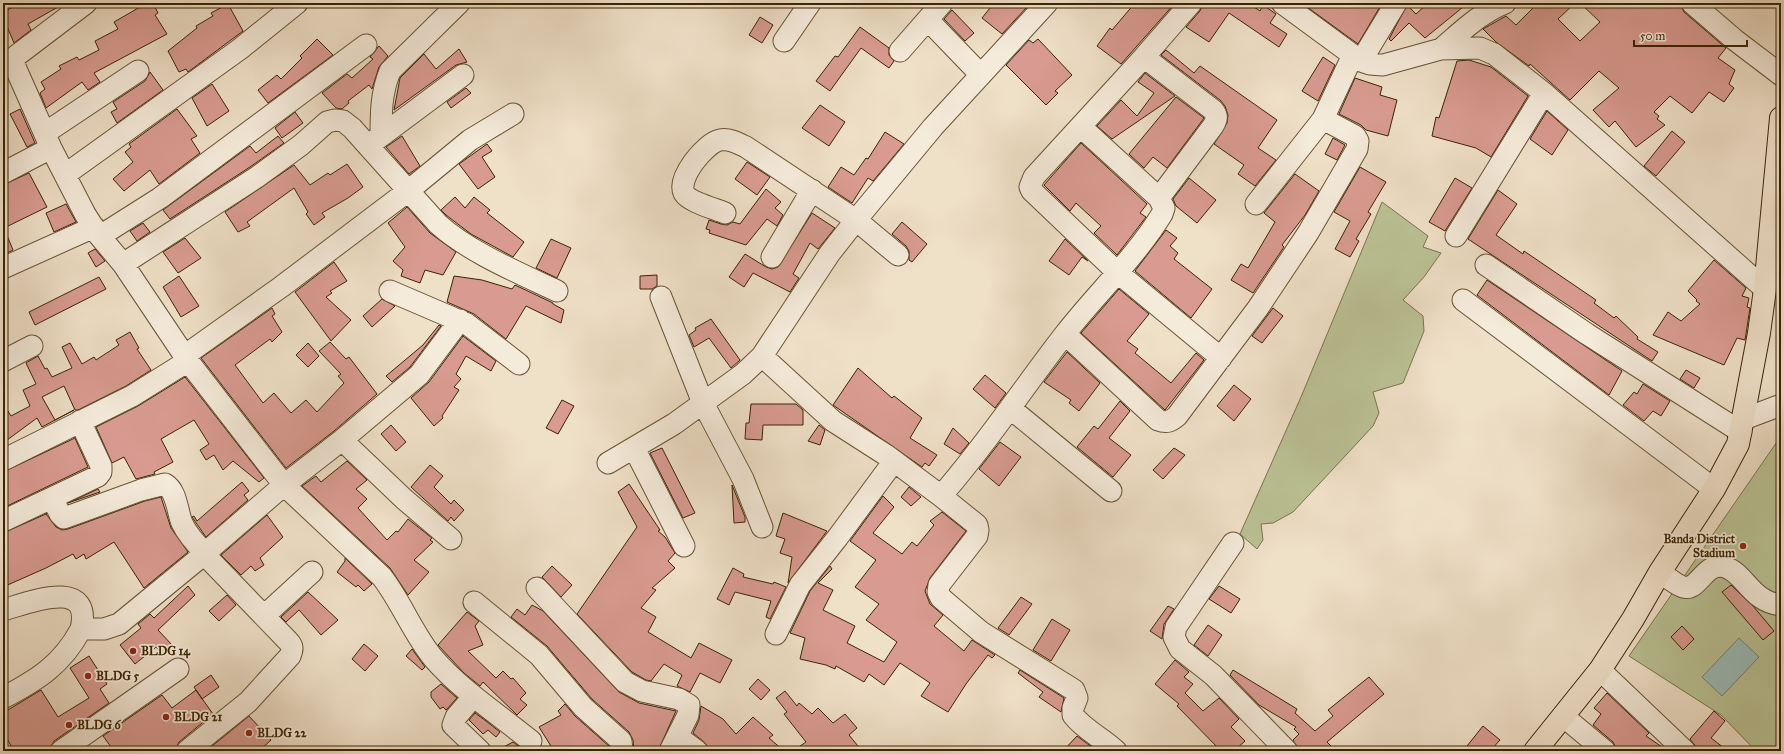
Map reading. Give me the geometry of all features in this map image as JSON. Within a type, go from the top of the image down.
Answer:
[{"type":"main road","points":[[1535,751],[1600,670],[1633,619],[1660,572],[1714,489],[1731,458],[1742,426],[1766,289],[1781,118]]},
{"type":"street","points":[[86,3],[7,63],[66,174],[85,214],[97,232],[123,264],[186,358],[284,484],[373,566],[393,592],[414,631],[435,660],[473,697],[495,711],[531,741]]},
{"type":"street","points":[[66,174],[240,49],[297,3]]},
{"type":"street","points":[[374,141],[384,85],[390,71],[459,3]]},
{"type":"street","points":[[784,41],[810,3]]},
{"type":"street","points":[[900,51],[942,3]]},
{"type":"street","points":[[608,463],[668,428],[743,374],[762,356],[830,253],[856,220],[933,128],[1047,3]]},
{"type":"street","points":[[1191,3],[1081,127],[1034,177],[1030,187],[1032,191],[1117,272],[1221,358]]},
{"type":"street","points":[[1256,204],[1323,119],[1357,58],[1396,3]]},
{"type":"street","points":[[1441,49],[1472,22],[1494,7],[1505,3]]},
{"type":"street","points":[[1692,3],[1735,40],[1781,75]]},
{"type":"street","points":[[1296,7],[1357,58],[1370,64],[1383,65],[1441,49],[1480,48],[1487,50],[1506,61],[1766,289]]},
{"type":"street","points":[[928,20],[981,75]]},
{"type":"street","points":[[3,268],[97,232],[160,198],[366,44]]},
{"type":"street","points":[[1144,57],[1217,114],[1217,119],[1213,126],[1159,198]]},
{"type":"street","points":[[3,173],[138,71]]},
{"type":"street","points":[[374,141],[463,76]]},
{"type":"street","points":[[1456,236],[1544,93]]},
{"type":"street","points":[[3,460],[132,396],[186,358],[408,191],[461,147],[480,133],[513,114]]},
{"type":"street","points":[[1065,334],[1158,420],[1165,422],[1171,421],[1177,416],[1258,308],[1308,232],[1357,148],[1358,141],[1355,136],[1323,119]]},
{"type":"street","points":[[123,264],[256,177],[302,144],[327,122],[335,120],[343,121],[374,141],[408,191],[450,235],[506,266],[557,291]]},
{"type":"street","points":[[941,496],[958,476],[1065,334],[1117,272],[1162,214],[1164,208],[1159,198],[1081,127]]},
{"type":"street","points":[[725,213],[689,198],[684,193],[683,187],[692,164],[701,152],[712,143],[721,140],[733,141],[746,147],[856,220],[898,255]]},
{"type":"street","points":[[772,257],[812,190]]},
{"type":"street","points":[[1486,264],[1587,334],[1742,426],[1781,405]]},
{"type":"street","points":[[390,291],[460,320],[475,328],[519,364]]},
{"type":"street","points":[[661,297],[703,403],[743,479],[762,527]]},
{"type":"street","points":[[1463,300],[1714,489]]},
{"type":"street","points":[[81,629],[104,628],[119,624],[205,553],[284,484],[342,440],[419,375],[460,320]]},
{"type":"street","points":[[3,361],[32,346]]},
{"type":"street","points":[[762,356],[833,421],[894,461],[977,525],[977,536],[939,585],[940,598],[982,632],[1074,690],[1077,698],[1073,708],[1074,715],[1083,726],[1116,751]]},
{"type":"street","points":[[1010,408],[1111,491]]},
{"type":"street","points":[[3,521],[92,479],[101,472],[99,458],[80,422]]},
{"type":"street","points":[[342,440],[404,499],[451,539]]},
{"type":"street","points":[[634,448],[684,546]]},
{"type":"street","points":[[776,634],[800,585],[838,537],[894,461]]},
{"type":"street","points":[[52,498],[61,516],[64,518],[141,490],[165,484],[171,489],[182,524],[198,546],[292,645],[290,656],[248,702],[187,751]]},
{"type":"street","points":[[1233,542],[1176,627],[1174,637],[1180,649],[1213,675],[1287,751]]},
{"type":"street","points":[[1660,572],[1683,587],[1688,588],[1693,587],[1707,571],[1717,566],[1727,568],[1755,593],[1773,604],[1781,604]]},
{"type":"street","points":[[264,616],[312,572]]},
{"type":"street","points":[[537,588],[625,682],[642,691],[679,699],[688,705],[688,715],[674,744],[697,751]]},
{"type":"street","points":[[3,610],[63,596],[75,601],[79,605],[82,615],[81,629],[49,671],[31,683],[3,698]]},
{"type":"street","points":[[474,602],[539,655],[583,707],[620,741],[622,751]]},
{"type":"street","points":[[61,751],[178,669]]},
{"type":"street","points":[[1600,670],[1685,751]]},
{"type":"street","points":[[473,697],[456,717],[453,725],[480,751]]},
{"type":"street","points":[[1563,716],[1604,751]]},
{"type":"green space","points":[[1382,202],[1428,236],[1423,247],[1441,253],[1424,277],[1403,300],[1423,316],[1424,331],[1403,383],[1373,392],[1379,413],[1373,426],[1293,512],[1273,523],[1261,524],[1263,540],[1257,549],[1240,534],[1301,397]]},
{"type":"green space","name":"Banda District Stadium","points":[[1781,436],[1781,751],[1756,751],[1721,715],[1629,656]]},
{"type":"water","points":[[1739,638],[1759,657],[1722,696],[1702,677]]},
{"type":"building","points":[[11,3],[65,3],[28,24],[31,30],[14,43],[3,17],[3,12],[13,7]]},
{"type":"building","points":[[147,3],[153,3],[158,13],[155,15],[167,34],[94,73],[100,82],[88,90],[82,82],[46,108],[40,93],[45,89],[41,82],[61,69],[59,66],[77,57],[79,60],[99,50],[95,41],[118,29],[114,22]]},
{"type":"building","points":[[994,3],[1021,3],[1027,7],[1002,34],[982,18]]},
{"type":"building","points":[[1135,3],[1175,3],[1121,64],[1097,46],[1110,28],[1112,30]]},
{"type":"building","points":[[1203,3],[1248,3],[1260,11],[1263,5],[1276,14],[1270,23],[1287,34],[1279,47],[1229,13],[1209,42],[1186,27],[1200,11]]},
{"type":"building","points":[[1310,3],[1377,3],[1381,5],[1358,44],[1307,7]]},
{"type":"building","points":[[1428,3],[1468,3],[1425,38],[1409,23],[1391,41],[1389,39],[1407,5],[1416,14]]},
{"type":"building","points":[[1538,3],[1575,3],[1558,19],[1580,41],[1600,22],[1580,3],[1680,3],[1684,12],[1726,48],[1718,58],[1735,70],[1729,84],[1734,88],[1724,102],[1709,92],[1692,113],[1670,96],[1654,112],[1659,116],[1657,119],[1665,125],[1636,147],[1615,121],[1609,127],[1593,110],[1619,88],[1599,71],[1570,100],[1530,64],[1529,66],[1496,42],[1483,29],[1506,16],[1516,25]]},
{"type":"building","points":[[228,4],[243,31],[188,72],[186,69],[179,72],[168,51],[197,28],[196,26],[213,16],[211,13]]},
{"type":"building","points":[[952,10],[974,33],[965,41],[944,19]]},
{"type":"building","points":[[760,17],[773,25],[762,43],[749,35]]},
{"type":"building","points":[[860,27],[889,48],[889,55],[894,61],[889,68],[861,48],[830,91],[816,81],[835,56],[838,57]]},
{"type":"building","points":[[317,39],[333,55],[268,103],[258,90],[277,75],[281,79],[302,58],[300,56]]},
{"type":"building","points":[[1038,39],[1072,75],[1055,91],[1058,93],[1046,105],[1006,65],[1029,40],[1033,43]]},
{"type":"building","points":[[379,46],[388,56],[379,67],[372,89],[369,85],[348,101],[349,103],[342,109],[336,108],[322,93],[347,74],[352,78],[373,59],[370,57]]},
{"type":"building","points":[[459,49],[467,62],[456,65],[394,110],[400,78],[424,54],[436,69]]},
{"type":"building","points":[[1166,50],[1194,73],[1200,66],[1277,120],[1258,148],[1276,160],[1255,186],[1238,174],[1244,165],[1214,144],[1227,123],[1228,115],[1225,106],[1220,100],[1161,55]]},
{"type":"building","points":[[1323,57],[1335,65],[1318,101],[1302,91]]},
{"type":"building","points":[[1469,60],[1491,67],[1528,96],[1491,157],[1476,148],[1432,136],[1436,117],[1439,118],[1457,61]]},
{"type":"building","points":[[150,72],[163,90],[117,123],[111,112],[117,109],[113,102],[145,81]]},
{"type":"building","points":[[1145,73],[1175,96],[1112,139],[1097,126],[1121,100],[1137,116],[1154,93],[1138,82]]},
{"type":"building","points":[[1355,78],[1382,87],[1380,95],[1397,100],[1388,136],[1366,130],[1361,125],[1339,114]]},
{"type":"building","points":[[212,84],[229,111],[207,126],[192,98]]},
{"type":"building","points":[[466,88],[471,93],[451,108],[447,102]]},
{"type":"building","points":[[1176,97],[1204,118],[1167,168],[1153,157],[1144,168],[1129,154]]},
{"type":"building","points":[[820,105],[845,122],[829,146],[802,128]]},
{"type":"building","points":[[20,109],[35,143],[27,147],[10,114]]},
{"type":"building","points":[[177,109],[197,136],[191,139],[200,153],[159,184],[150,170],[124,191],[113,179],[133,162],[125,152],[131,147],[129,144]]},
{"type":"building","points":[[1547,111],[1568,130],[1552,155],[1530,139]]},
{"type":"building","points":[[295,112],[303,123],[282,138],[275,128]]},
{"type":"building","points":[[1672,131],[1685,142],[1656,176],[1644,166]]},
{"type":"building","points":[[885,132],[904,144],[873,181],[868,178],[852,203],[828,187],[841,167],[854,175],[866,158],[868,159]]},
{"type":"building","points":[[278,136],[284,143],[170,219],[163,210],[250,146],[256,153]]},
{"type":"building","points":[[402,136],[420,166],[409,174],[386,147]]},
{"type":"building","points":[[1333,138],[1345,145],[1337,160],[1325,154]]},
{"type":"building","points":[[1081,143],[1147,204],[1140,213],[1146,217],[1117,255],[1094,233],[1101,226],[1076,203],[1070,211],[1044,185]]},
{"type":"building","points":[[487,144],[492,151],[482,157],[495,177],[478,189],[459,164]]},
{"type":"building","points":[[747,162],[770,177],[757,195],[735,179]]},
{"type":"building","points":[[347,164],[363,187],[348,198],[322,213],[325,217],[314,225],[306,214],[308,212],[294,188],[247,222],[250,226],[238,232],[225,212],[294,165],[310,185],[328,173],[330,175]]},
{"type":"building","points":[[1360,167],[1386,182],[1368,212],[1371,214],[1356,239],[1359,241],[1350,257],[1335,249],[1350,221],[1334,212]]},
{"type":"building","points":[[29,173],[47,207],[4,228],[13,250],[3,255],[3,185]]},
{"type":"building","points":[[1295,174],[1319,191],[1305,215],[1282,245],[1284,247],[1253,293],[1231,280],[1241,264],[1248,268],[1275,222],[1264,213]]},
{"type":"building","points":[[1189,178],[1216,200],[1197,223],[1176,206],[1173,199]]},
{"type":"building","points":[[1455,178],[1472,188],[1445,231],[1429,222]]},
{"type":"building","points":[[766,189],[781,202],[775,208],[783,215],[777,226],[767,219],[746,245],[709,233],[710,230],[706,229],[709,220],[727,225],[733,222],[740,224]]},
{"type":"building","points":[[1498,190],[1517,204],[1496,235],[1523,254],[1524,251],[1596,300],[1594,303],[1614,318],[1616,316],[1638,337],[1637,339],[1658,352],[1652,361],[1468,239]]},
{"type":"building","points":[[455,197],[465,208],[474,197],[490,210],[487,213],[524,242],[513,257],[471,234],[441,210]]},
{"type":"building","points":[[66,204],[76,222],[54,232],[46,213]]},
{"type":"building","points":[[407,207],[430,233],[456,252],[443,275],[425,270],[420,283],[401,276],[403,270],[393,261],[405,247],[388,223]]},
{"type":"building","points":[[812,213],[835,228],[818,249],[810,243],[793,274],[799,278],[790,292],[753,273],[744,287],[729,277],[745,254],[766,267],[772,269],[778,267]]},
{"type":"building","points":[[902,222],[927,244],[912,262],[909,260],[909,251],[906,246],[892,234]]},
{"type":"building","points":[[143,223],[150,232],[137,241],[130,231]]},
{"type":"building","points":[[1166,230],[1177,238],[1170,246],[1178,253],[1174,259],[1212,289],[1191,318],[1135,271]]},
{"type":"building","points":[[185,238],[201,258],[178,273],[163,252]]},
{"type":"building","points":[[551,239],[571,248],[557,278],[536,268]]},
{"type":"building","points":[[1065,239],[1088,261],[1082,257],[1069,275],[1049,261]]},
{"type":"building","points":[[95,249],[105,261],[96,267],[88,253]]},
{"type":"building","points":[[1714,260],[1746,288],[1742,296],[1749,298],[1747,307],[1750,308],[1745,340],[1737,338],[1724,365],[1653,335],[1668,312],[1681,321],[1700,304],[1688,291]]},
{"type":"building","points":[[334,262],[347,281],[330,291],[332,293],[326,297],[351,320],[331,341],[295,292]]},
{"type":"building","points":[[657,275],[657,286],[652,289],[640,289],[640,276]]},
{"type":"building","points":[[179,276],[199,306],[181,317],[163,287]]},
{"type":"building","points":[[454,276],[482,280],[512,289],[515,285],[553,303],[564,310],[561,323],[526,306],[506,339],[474,314],[447,302]]},
{"type":"building","points":[[99,277],[106,289],[35,325],[29,312]]},
{"type":"building","points":[[1487,280],[1622,371],[1609,395],[1477,295]]},
{"type":"building","points":[[1119,289],[1149,314],[1127,341],[1138,349],[1135,353],[1171,383],[1196,353],[1204,360],[1165,410],[1081,333]]},
{"type":"building","points":[[382,299],[395,306],[372,327],[363,316]]},
{"type":"building","points":[[272,308],[275,314],[272,316],[282,332],[272,342],[270,339],[235,365],[263,403],[274,393],[291,413],[306,400],[317,412],[344,383],[338,376],[341,374],[319,351],[330,342],[346,359],[349,357],[377,394],[334,431],[286,468],[201,358]]},
{"type":"building","points":[[1273,308],[1283,316],[1262,343],[1252,336]]},
{"type":"building","points":[[711,319],[740,360],[731,368],[709,338],[694,347],[689,335],[696,330],[695,328]]},
{"type":"building","points":[[439,325],[441,326],[410,367],[392,382],[386,376],[423,345]]},
{"type":"building","points":[[130,332],[139,348],[137,349],[151,370],[126,386],[78,410],[75,410],[64,386],[42,397],[55,420],[74,410],[42,427],[37,418],[3,443],[3,403],[11,416],[30,406],[23,390],[36,384],[26,363],[38,356],[45,369],[47,368],[52,377],[72,368],[62,347],[70,343],[82,364],[94,357],[96,360],[119,345],[116,340]]},
{"type":"building","points":[[463,336],[496,361],[491,371],[466,356],[456,374],[461,379],[454,387],[459,390],[442,416],[443,418],[434,426],[411,398],[429,382]]},
{"type":"building","points":[[308,343],[319,356],[308,367],[296,355]]},
{"type":"building","points":[[1067,352],[1100,383],[1079,411],[1069,403],[1071,400],[1044,382]]},
{"type":"building","points":[[858,368],[892,398],[894,396],[922,418],[910,438],[937,455],[929,466],[925,463],[922,467],[833,405]]},
{"type":"building","points":[[1686,370],[1700,378],[1694,388],[1680,379]]},
{"type":"building","points":[[985,375],[1006,393],[995,408],[973,389]]},
{"type":"building","points":[[185,377],[264,478],[259,482],[233,461],[223,470],[214,455],[206,460],[200,450],[209,444],[194,420],[161,439],[173,462],[154,472],[155,474],[136,479],[124,457],[112,463],[96,427],[138,406]]},
{"type":"building","points":[[1643,384],[1670,401],[1661,416],[1653,411],[1644,421],[1623,405],[1634,392],[1637,394]]},
{"type":"building","points":[[1234,385],[1251,399],[1234,421],[1217,406]]},
{"type":"building","points":[[562,400],[574,406],[558,434],[546,428]]},
{"type":"building","points":[[1120,401],[1130,411],[1109,438],[1131,455],[1113,477],[1077,447],[1094,426],[1098,429]]},
{"type":"building","points":[[751,404],[796,404],[803,410],[803,425],[763,425],[762,440],[745,439],[746,423],[749,423]]},
{"type":"building","points":[[391,425],[406,442],[396,451],[381,434]]},
{"type":"building","points":[[819,425],[825,430],[820,445],[808,441]]},
{"type":"building","points":[[953,428],[969,443],[960,454],[944,444]]},
{"type":"building","points":[[75,438],[88,467],[3,508],[3,472]]},
{"type":"building","points":[[1000,442],[1021,457],[999,486],[979,469]]},
{"type":"building","points":[[662,448],[695,513],[683,518],[650,453]]},
{"type":"building","points":[[1174,448],[1185,455],[1163,479],[1153,470]]},
{"type":"building","points":[[347,461],[367,480],[356,489],[367,499],[358,508],[387,540],[396,531],[398,532],[408,519],[432,538],[430,540],[433,542],[414,560],[429,572],[408,595],[390,568],[302,486],[316,476],[321,482]]},
{"type":"building","points":[[430,465],[443,476],[434,487],[451,504],[454,500],[464,510],[454,521],[451,517],[448,521],[411,487]]},
{"type":"building","points":[[242,482],[249,491],[244,495],[248,500],[206,537],[192,517],[194,516],[197,521]]},
{"type":"building","points":[[629,484],[660,530],[658,531],[665,537],[675,553],[668,561],[675,568],[652,588],[656,590],[641,608],[656,617],[648,632],[691,658],[699,643],[732,660],[720,683],[700,673],[690,692],[677,686],[682,675],[664,664],[651,681],[646,680],[632,672],[577,614],[637,527],[618,492]]},
{"type":"building","points":[[732,485],[745,517],[745,522],[734,523]]},
{"type":"building","points":[[909,487],[921,497],[911,506],[901,497]]},
{"type":"building","points":[[98,489],[100,492],[68,503]]},
{"type":"building","points":[[883,496],[894,507],[873,533],[902,554],[912,542],[917,546],[934,525],[930,521],[942,512],[966,531],[930,578],[925,591],[930,604],[943,615],[934,626],[964,651],[972,640],[995,655],[992,658],[988,655],[966,684],[948,712],[921,696],[930,683],[900,663],[884,685],[869,674],[864,682],[836,666],[835,669],[826,665],[800,659],[805,638],[790,633],[810,591],[830,566],[832,569],[818,583],[833,590],[823,610],[855,626],[847,643],[884,662],[897,642],[866,620],[879,604],[855,587],[876,560],[850,541]]},
{"type":"building","points":[[161,497],[171,528],[188,552],[144,588],[114,542],[86,559],[84,554],[76,559],[73,554],[3,587],[3,533],[46,514],[56,527],[62,530],[68,529],[145,501]]},
{"type":"building","points":[[783,513],[827,531],[788,583],[792,557],[780,553],[785,539],[776,536]]},
{"type":"building","points":[[267,515],[283,537],[260,558],[264,565],[255,571],[251,566],[241,575],[221,555]]},
{"type":"building","points":[[345,558],[372,584],[364,591],[358,585],[356,587],[337,572],[345,561]]},
{"type":"building","points":[[552,566],[572,585],[561,597],[542,577]]},
{"type":"building","points":[[733,568],[744,574],[743,577],[773,584],[774,582],[786,587],[770,619],[766,617],[771,601],[735,592],[729,605],[717,599]]},
{"type":"building","points":[[1731,585],[1753,606],[1774,631],[1763,640],[1722,592]]},
{"type":"building","points":[[188,586],[195,595],[158,630],[173,646],[163,655],[156,647],[135,664],[120,645],[141,628],[138,624],[150,614],[154,618]]},
{"type":"building","points":[[1219,586],[1240,599],[1231,613],[1209,599]]},
{"type":"building","points":[[308,592],[338,620],[321,635],[299,610],[286,622],[281,617]]},
{"type":"building","points":[[227,595],[236,605],[219,621],[209,611]]},
{"type":"building","points":[[1021,597],[1032,604],[1009,635],[998,628]]},
{"type":"building","points":[[532,605],[543,611],[619,692],[639,703],[676,711],[658,751],[634,751],[633,740],[629,732],[592,699],[547,646],[511,617],[517,609],[525,615]]},
{"type":"building","points":[[1168,606],[1174,609],[1164,624],[1162,639],[1150,631]]},
{"type":"building","points":[[467,612],[479,621],[475,626],[483,645],[468,651],[496,678],[503,671],[511,679],[513,678],[526,693],[520,699],[527,705],[517,715],[483,682],[480,686],[464,673],[438,645]]},
{"type":"building","points":[[1052,619],[1070,630],[1051,661],[1033,650]]},
{"type":"building","points":[[1208,625],[1222,635],[1208,656],[1194,645]]},
{"type":"building","points":[[1682,626],[1694,639],[1683,650],[1671,637]]},
{"type":"building","points":[[364,644],[378,656],[365,671],[352,659]]},
{"type":"building","points":[[412,649],[425,667],[422,670],[406,656]]},
{"type":"building","points":[[89,656],[107,684],[100,689],[109,703],[54,741],[49,751],[14,751],[3,732],[3,713],[41,690],[58,717],[89,698],[70,668]]},
{"type":"building","points":[[1175,660],[1189,672],[1184,677],[1193,684],[1185,693],[1203,711],[1219,698],[1239,719],[1231,727],[1245,741],[1234,751],[1221,751],[1177,706],[1179,704],[1155,684]]},
{"type":"building","points":[[1020,670],[1064,698],[1061,712],[1039,697],[1043,692],[1018,673]]},
{"type":"building","points":[[1233,670],[1297,709],[1295,713],[1315,731],[1333,716],[1328,710],[1369,677],[1384,694],[1327,742],[1336,751],[1299,751],[1293,740],[1299,734],[1294,729],[1296,727],[1259,705],[1230,675]]},
{"type":"building","points":[[211,675],[219,687],[202,699],[194,687]]},
{"type":"building","points":[[758,679],[770,690],[761,700],[749,689]]},
{"type":"building","points":[[441,684],[457,698],[446,710],[443,707],[440,709],[431,697],[431,692]]},
{"type":"building","points":[[196,690],[213,714],[179,742],[175,751],[114,751],[103,736],[162,695],[172,708]]},
{"type":"building","points":[[785,691],[797,706],[799,703],[812,714],[818,708],[833,723],[845,714],[857,728],[849,735],[862,751],[793,751],[806,742],[784,714],[787,712],[776,698]]},
{"type":"building","points":[[1607,693],[1649,733],[1646,736],[1668,751],[1617,751],[1613,742],[1593,725],[1601,714],[1594,708]]},
{"type":"building","points":[[565,704],[575,716],[610,747],[610,751],[554,751],[539,727],[561,715],[558,711]]},
{"type":"building","points":[[701,706],[723,719],[736,734],[753,717],[773,735],[769,738],[784,751],[711,751],[704,742],[693,733],[699,720]]},
{"type":"building","points":[[1714,711],[1725,721],[1711,738],[1728,751],[1697,751],[1690,739]]},
{"type":"building","points":[[475,713],[500,732],[496,737],[488,730],[483,734],[469,720]]},
{"type":"building","name":"BLDG 22","points":[[249,716],[271,740],[259,751],[206,751]]},
{"type":"building","points":[[1483,726],[1500,740],[1490,751],[1463,751]]},
{"type":"building","points":[[1077,736],[1097,751],[1063,751]]},
{"type":"building","points":[[513,742],[525,751],[496,751]]},
{"type":"place","name":"Banda District Stadium","points":[[1743,546]]},
{"type":"place","name":"BLDG 14","points":[[133,651]]},
{"type":"place","name":"BLDG 5","points":[[88,676]]},
{"type":"place","name":"BLDG 21","points":[[166,717]]},
{"type":"place","name":"BLDG 6","points":[[69,725]]},
{"type":"place","name":"BLDG 22","points":[[249,733]]}]
